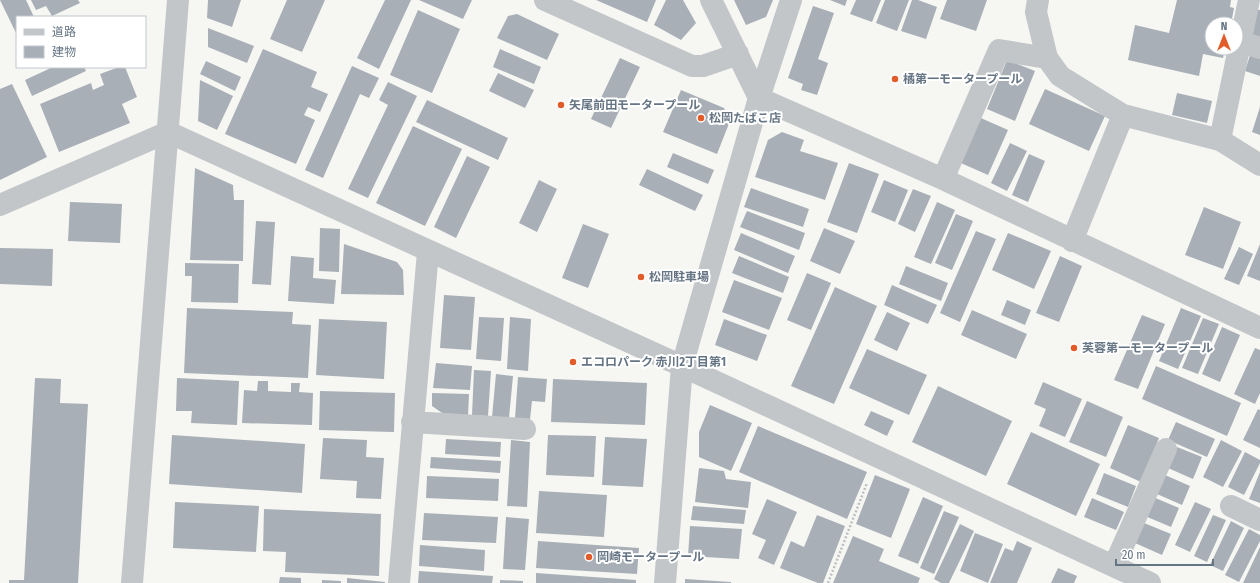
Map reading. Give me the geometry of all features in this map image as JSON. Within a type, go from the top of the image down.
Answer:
[{"type":"street","points":[[132,583],[178,0]]},
{"type":"street","points":[[545,0],[692,66],[703,66],[738,54]]},
{"type":"street","points":[[711,0],[760,98],[943,179],[1072,241],[1260,328]]},
{"type":"street","points":[[665,583],[682,366],[760,98],[792,0]]},
{"type":"street","points":[[1038,0],[1036,12],[1047,58],[1060,76],[1123,115],[1220,140],[1260,165]]},
{"type":"street","points":[[1220,140],[1251,45],[1249,0]]},
{"type":"street","points":[[943,179],[999,50],[1047,58]]},
{"type":"street","points":[[1072,241],[1123,115]]},
{"type":"street","points":[[0,205],[168,132],[428,252],[682,366],[1150,583]]},
{"type":"street","points":[[399,583],[428,252]]},
{"type":"street","points":[[412,422],[525,429]]},
{"type":"street","points":[[1114,566],[1166,449]]},
{"type":"street","points":[[1230,506],[1260,520]]},
{"type":"path","points":[[828,583],[877,457]]},
{"type":"building","points":[[0,0],[26,0],[34,16],[16,16],[16,33]]},
{"type":"building","points":[[31,0],[78,0],[80,3],[52,16],[46,6],[36,10]]},
{"type":"building","points":[[208,0],[241,0],[232,27],[207,18]]},
{"type":"building","points":[[287,0],[325,0],[302,52],[270,39]]},
{"type":"building","points":[[385,0],[411,0],[379,69],[357,58]]},
{"type":"building","points":[[419,0],[472,0],[463,19]]},
{"type":"building","points":[[596,0],[656,0],[647,22]]},
{"type":"building","points":[[666,0],[683,0],[696,23],[681,40],[654,25]]},
{"type":"building","points":[[734,0],[773,0],[766,17],[746,25]]},
{"type":"building","points":[[830,0],[847,0],[845,6]]},
{"type":"building","points":[[856,0],[881,0],[872,22],[850,14]]},
{"type":"building","points":[[885,0],[909,0],[897,31],[876,23]]},
{"type":"building","points":[[912,0],[918,0],[937,7],[926,39],[901,31]]},
{"type":"building","points":[[947,0],[987,0],[976,31],[940,19]]},
{"type":"building","points":[[1177,0],[1231,0],[1230,7],[1234,8],[1232,16],[1204,16],[1204,54],[1199,76],[1128,60],[1135,25],[1169,33]]},
{"type":"building","points":[[813,6],[834,13],[818,59],[828,63],[817,95],[801,90],[803,84],[788,78]]},
{"type":"building","points":[[1252,9],[1260,10],[1260,37],[1247,35]]},
{"type":"building","points":[[418,10],[460,29],[432,93],[390,75]]},
{"type":"building","points":[[517,14],[559,34],[547,60],[497,38],[508,16]]},
{"type":"building","points":[[208,28],[254,46],[247,63],[208,47]]},
{"type":"building","points":[[263,49],[317,72],[311,87],[328,94],[320,112],[308,107],[304,115],[315,120],[296,164],[225,134]]},
{"type":"building","points":[[500,49],[541,67],[534,84],[493,67]]},
{"type":"building","points":[[1251,52],[1260,55],[1260,76],[1245,71]]},
{"type":"building","points":[[1213,56],[1223,56],[1223,58]]},
{"type":"building","points":[[620,58],[640,67],[611,128],[591,119]]},
{"type":"building","points":[[1007,60],[1035,71],[1015,121],[987,109]]},
{"type":"building","points":[[206,61],[241,77],[235,91],[200,74]]},
{"type":"building","points":[[352,66],[379,78],[369,98],[360,94],[323,178],[305,170]]},
{"type":"building","points":[[51,68],[84,68],[86,71],[32,96],[25,80]]},
{"type":"building","points":[[116,68],[125,68],[137,97],[122,104],[130,123],[59,152],[40,104],[91,83],[93,90],[104,85],[100,74]]},
{"type":"building","points":[[498,73],[534,90],[525,108],[489,91]]},
{"type":"building","points":[[200,80],[233,96],[217,130],[198,121]]},
{"type":"building","points":[[388,82],[417,96],[368,198],[348,189],[388,105],[379,100]]},
{"type":"building","points":[[12,84],[47,157],[0,180],[0,89]]},
{"type":"building","points":[[1045,89],[1105,116],[1089,151],[1029,124]]},
{"type":"building","points":[[681,90],[724,108],[730,121],[717,154],[663,132]]},
{"type":"building","points":[[1177,93],[1212,101],[1207,123],[1172,115]]},
{"type":"building","points":[[427,100],[508,138],[498,160],[416,122]]},
{"type":"building","points":[[1260,107],[1260,135],[1252,132]]},
{"type":"building","points":[[974,115],[1008,130],[988,175],[954,160]]},
{"type":"building","points":[[413,126],[462,149],[425,226],[376,203]]},
{"type":"building","points":[[782,132],[804,140],[800,151],[838,163],[825,200],[755,177],[768,140]]},
{"type":"building","points":[[1010,143],[1027,151],[1007,191],[991,183]]},
{"type":"building","points":[[673,153],[714,170],[708,184],[667,167]]},
{"type":"building","points":[[1029,154],[1045,161],[1028,202],[1012,195]]},
{"type":"building","points":[[467,156],[490,167],[456,238],[434,227]]},
{"type":"building","points":[[849,163],[879,174],[857,233],[827,222]]},
{"type":"building","points":[[195,168],[233,185],[234,200],[244,200],[243,261],[190,260]]},
{"type":"building","points":[[647,169],[703,195],[695,211],[639,185]]},
{"type":"building","points":[[539,180],[557,189],[537,232],[519,223]]},
{"type":"building","points":[[884,180],[908,190],[895,222],[871,212]]},
{"type":"building","points":[[751,188],[809,209],[803,227],[744,207]]},
{"type":"building","points":[[913,189],[931,196],[915,232],[898,224]]},
{"type":"building","points":[[70,202],[122,204],[120,243],[68,241]]},
{"type":"building","points":[[937,202],[955,210],[931,264],[914,257]]},
{"type":"building","points":[[1204,207],[1241,222],[1223,269],[1185,255]]},
{"type":"building","points":[[747,211],[805,233],[799,250],[740,227]]},
{"type":"building","points":[[956,214],[973,221],[952,270],[935,263]]},
{"type":"building","points":[[256,221],[275,222],[271,285],[252,284]]},
{"type":"building","points":[[583,224],[609,234],[588,288],[562,278]]},
{"type":"building","points":[[320,228],[340,229],[339,272],[319,271]]},
{"type":"building","points":[[824,228],[855,241],[840,274],[810,261]]},
{"type":"building","points":[[976,231],[996,239],[960,322],[940,313]]},
{"type":"building","points":[[741,233],[795,256],[788,273],[734,250]]},
{"type":"building","points":[[1008,233],[1051,251],[1034,289],[992,270]]},
{"type":"building","points":[[344,244],[397,262],[403,270],[404,295],[341,294]]},
{"type":"building","points":[[1260,244],[1260,281],[1247,276]]},
{"type":"building","points":[[1239,247],[1253,254],[1239,285],[1224,279]]},
{"type":"building","points":[[0,248],[53,249],[52,286],[0,284]]},
{"type":"building","points":[[291,256],[314,258],[313,278],[336,280],[334,304],[288,301]]},
{"type":"building","points":[[739,256],[789,277],[783,293],[732,273]]},
{"type":"building","points":[[1060,256],[1082,266],[1059,322],[1036,313]]},
{"type":"building","points":[[185,263],[239,264],[238,303],[191,302],[192,276],[185,276]]},
{"type":"building","points":[[906,266],[948,283],[941,301],[899,284]]},
{"type":"building","points":[[807,273],[831,283],[811,330],[787,320]]},
{"type":"building","points":[[734,280],[782,298],[769,330],[722,312]]},
{"type":"building","points":[[892,285],[937,305],[928,324],[884,305]]},
{"type":"building","points":[[835,287],[877,306],[834,404],[791,386]]},
{"type":"building","points":[[444,295],[475,297],[471,350],[440,348]]},
{"type":"building","points":[[1007,300],[1031,310],[1025,325],[1001,315]]},
{"type":"building","points":[[187,308],[293,312],[292,324],[311,325],[308,378],[184,373]]},
{"type":"building","points":[[1181,308],[1201,316],[1178,369],[1159,361]]},
{"type":"building","points":[[972,310],[1027,334],[1016,359],[961,335]]},
{"type":"building","points":[[887,312],[910,323],[897,351],[874,340]]},
{"type":"building","points":[[1142,315],[1165,324],[1138,389],[1114,380]]},
{"type":"building","points":[[479,317],[504,318],[501,361],[476,359]]},
{"type":"building","points":[[510,317],[531,319],[528,371],[507,369]]},
{"type":"building","points":[[1203,318],[1219,324],[1198,374],[1182,368]]},
{"type":"building","points":[[319,319],[387,322],[384,379],[316,375]]},
{"type":"building","points":[[724,319],[767,335],[757,361],[715,345]]},
{"type":"building","points":[[1222,327],[1240,335],[1220,382],[1202,374]]},
{"type":"building","points":[[1255,348],[1260,350],[1260,393],[1255,404],[1234,394]]},
{"type":"building","points":[[867,349],[927,375],[909,415],[849,388]]},
{"type":"building","points":[[436,363],[472,366],[470,390],[433,388]]},
{"type":"building","points":[[1156,366],[1241,403],[1227,436],[1142,399]]},
{"type":"building","points":[[474,370],[491,371],[488,416],[472,415]]},
{"type":"building","points":[[496,374],[513,376],[509,418],[492,417]]},
{"type":"building","points":[[518,377],[547,379],[545,402],[532,401],[530,419],[515,418]]},
{"type":"building","points":[[35,378],[61,379],[60,403],[88,404],[78,583],[9,583],[9,580],[24,580]]},
{"type":"building","points":[[177,378],[239,381],[237,425],[191,423],[192,411],[176,411]]},
{"type":"building","points":[[553,379],[647,383],[645,425],[551,422]]},
{"type":"building","points":[[258,381],[268,381],[268,391],[291,392],[291,383],[300,383],[299,392],[313,393],[312,425],[242,423],[244,390],[257,391]]},
{"type":"building","points":[[1043,382],[1082,399],[1065,437],[1039,426],[1046,409],[1034,404]]},
{"type":"building","points":[[938,386],[1012,421],[986,476],[912,442]]},
{"type":"building","points":[[320,391],[395,393],[394,432],[319,430]]},
{"type":"building","points":[[432,393],[469,394],[468,416],[445,415],[432,406]]},
{"type":"building","points":[[1087,401],[1123,417],[1106,457],[1069,442]]},
{"type":"building","points":[[710,405],[752,423],[731,471],[699,457],[699,432]]},
{"type":"building","points":[[1258,409],[1260,410],[1260,448],[1243,440]]},
{"type":"building","points":[[871,411],[894,421],[887,436],[864,425]]},
{"type":"building","points":[[1176,422],[1215,439],[1207,457],[1168,440]]},
{"type":"building","points":[[1128,425],[1159,438],[1141,482],[1110,468]]},
{"type":"building","points":[[758,426],[867,472],[847,519],[739,472]]},
{"type":"building","points":[[1031,432],[1100,464],[1076,516],[1007,484]]},
{"type":"building","points":[[172,435],[305,444],[302,493],[169,484]]},
{"type":"building","points":[[548,435],[596,436],[594,477],[546,475]]},
{"type":"building","points":[[605,437],[647,439],[643,487],[602,485]]},
{"type":"building","points":[[323,438],[367,440],[366,457],[384,458],[381,499],[356,498],[357,481],[320,479]]},
{"type":"building","points":[[446,439],[501,442],[500,457],[445,454]]},
{"type":"building","points":[[511,440],[530,442],[527,507],[507,506]]},
{"type":"building","points":[[1221,440],[1242,451],[1223,487],[1203,477]]},
{"type":"building","points":[[1177,447],[1202,457],[1193,479],[1168,468]]},
{"type":"building","points":[[1245,452],[1260,460],[1260,463],[1244,495],[1228,487]]},
{"type":"building","points":[[431,457],[501,461],[500,473],[430,468]]},
{"type":"building","points":[[699,468],[724,471],[726,479],[751,482],[748,508],[695,502]]},
{"type":"building","points":[[1260,472],[1260,503],[1249,499]]},
{"type":"building","points":[[1104,473],[1136,486],[1128,507],[1096,494]]},
{"type":"building","points":[[875,475],[910,489],[891,538],[856,524]]},
{"type":"building","points":[[1165,475],[1190,486],[1182,505],[1157,494]]},
{"type":"building","points":[[427,476],[499,479],[498,501],[426,498]]},
{"type":"building","points":[[539,491],[607,495],[604,537],[536,533]]},
{"type":"building","points":[[923,497],[943,506],[918,564],[898,556]]},
{"type":"building","points":[[1153,497],[1179,508],[1171,527],[1145,516]]},
{"type":"building","points":[[1092,498],[1124,512],[1116,530],[1084,517]]},
{"type":"building","points":[[767,499],[797,512],[774,565],[758,558],[766,540],[752,534]]},
{"type":"building","points":[[175,502],[259,506],[256,552],[173,548]]},
{"type":"building","points":[[1195,502],[1211,509],[1190,552],[1175,545]]},
{"type":"building","points":[[693,506],[746,510],[744,524],[691,520]]},
{"type":"building","points":[[264,509],[381,514],[379,576],[285,572],[286,552],[263,551]]},
{"type":"building","points":[[944,511],[959,517],[934,574],[920,568]]},
{"type":"building","points":[[424,513],[498,517],[496,543],[422,540]]},
{"type":"building","points":[[817,515],[845,526],[823,583],[818,583],[780,568],[791,541],[804,547]]},
{"type":"building","points":[[1213,515],[1226,520],[1207,562],[1194,556]]},
{"type":"building","points":[[506,517],[529,519],[525,570],[503,569]]},
{"type":"building","points":[[1231,521],[1244,528],[1223,571],[1210,565]]},
{"type":"building","points":[[1144,523],[1171,534],[1162,555],[1135,543]]},
{"type":"building","points":[[960,524],[974,531],[949,583],[941,583],[934,579]]},
{"type":"building","points":[[690,526],[742,529],[739,559],[688,556]]},
{"type":"building","points":[[1249,529],[1260,535],[1260,541],[1239,582],[1225,575]]},
{"type":"building","points":[[975,533],[1003,544],[988,583],[960,571]]},
{"type":"building","points":[[853,536],[884,549],[879,561],[920,578],[918,583],[833,583]]},
{"type":"building","name":"岡崎モータープール","points":[[538,541],[639,548],[637,574],[536,568]]},
{"type":"building","points":[[1017,541],[1032,548],[1017,583],[990,583],[1005,548],[1013,551]]},
{"type":"building","points":[[420,545],[485,550],[484,571],[419,566]]},
{"type":"building","points":[[1260,547],[1260,583],[1243,583]]},
{"type":"building","points":[[1058,568],[1077,576],[1074,583],[1051,583]]},
{"type":"building","points":[[419,571],[493,576],[492,583],[418,583]]},
{"type":"building","points":[[536,573],[636,580],[636,583],[536,583]]},
{"type":"building","points":[[280,577],[301,578],[301,583],[279,583]]},
{"type":"building","points":[[347,578],[385,582],[385,583],[347,583]]},
{"type":"building","points":[[685,579],[731,582],[731,583],[685,583]]},
{"type":"building","points":[[322,580],[341,581],[341,583],[322,583]]},
{"type":"building","points":[[500,580],[523,581],[523,583],[500,583]]},
{"type":"place","name":"橘第一モータープール","points":[[895,79]]},
{"type":"place","name":"矢尾前田モータープール","points":[[561,105]]},
{"type":"place","name":"松岡たばこ店","points":[[701,118]]},
{"type":"place","name":"松岡駐車場","points":[[641,277]]},
{"type":"place","name":"芙蓉第一モータープール","points":[[1074,348]]},
{"type":"place","name":"エコロパーク 赤川2丁目第1","points":[[573,362]]},
{"type":"place","name":"岡崎モータープール","points":[[589,557]]}]
